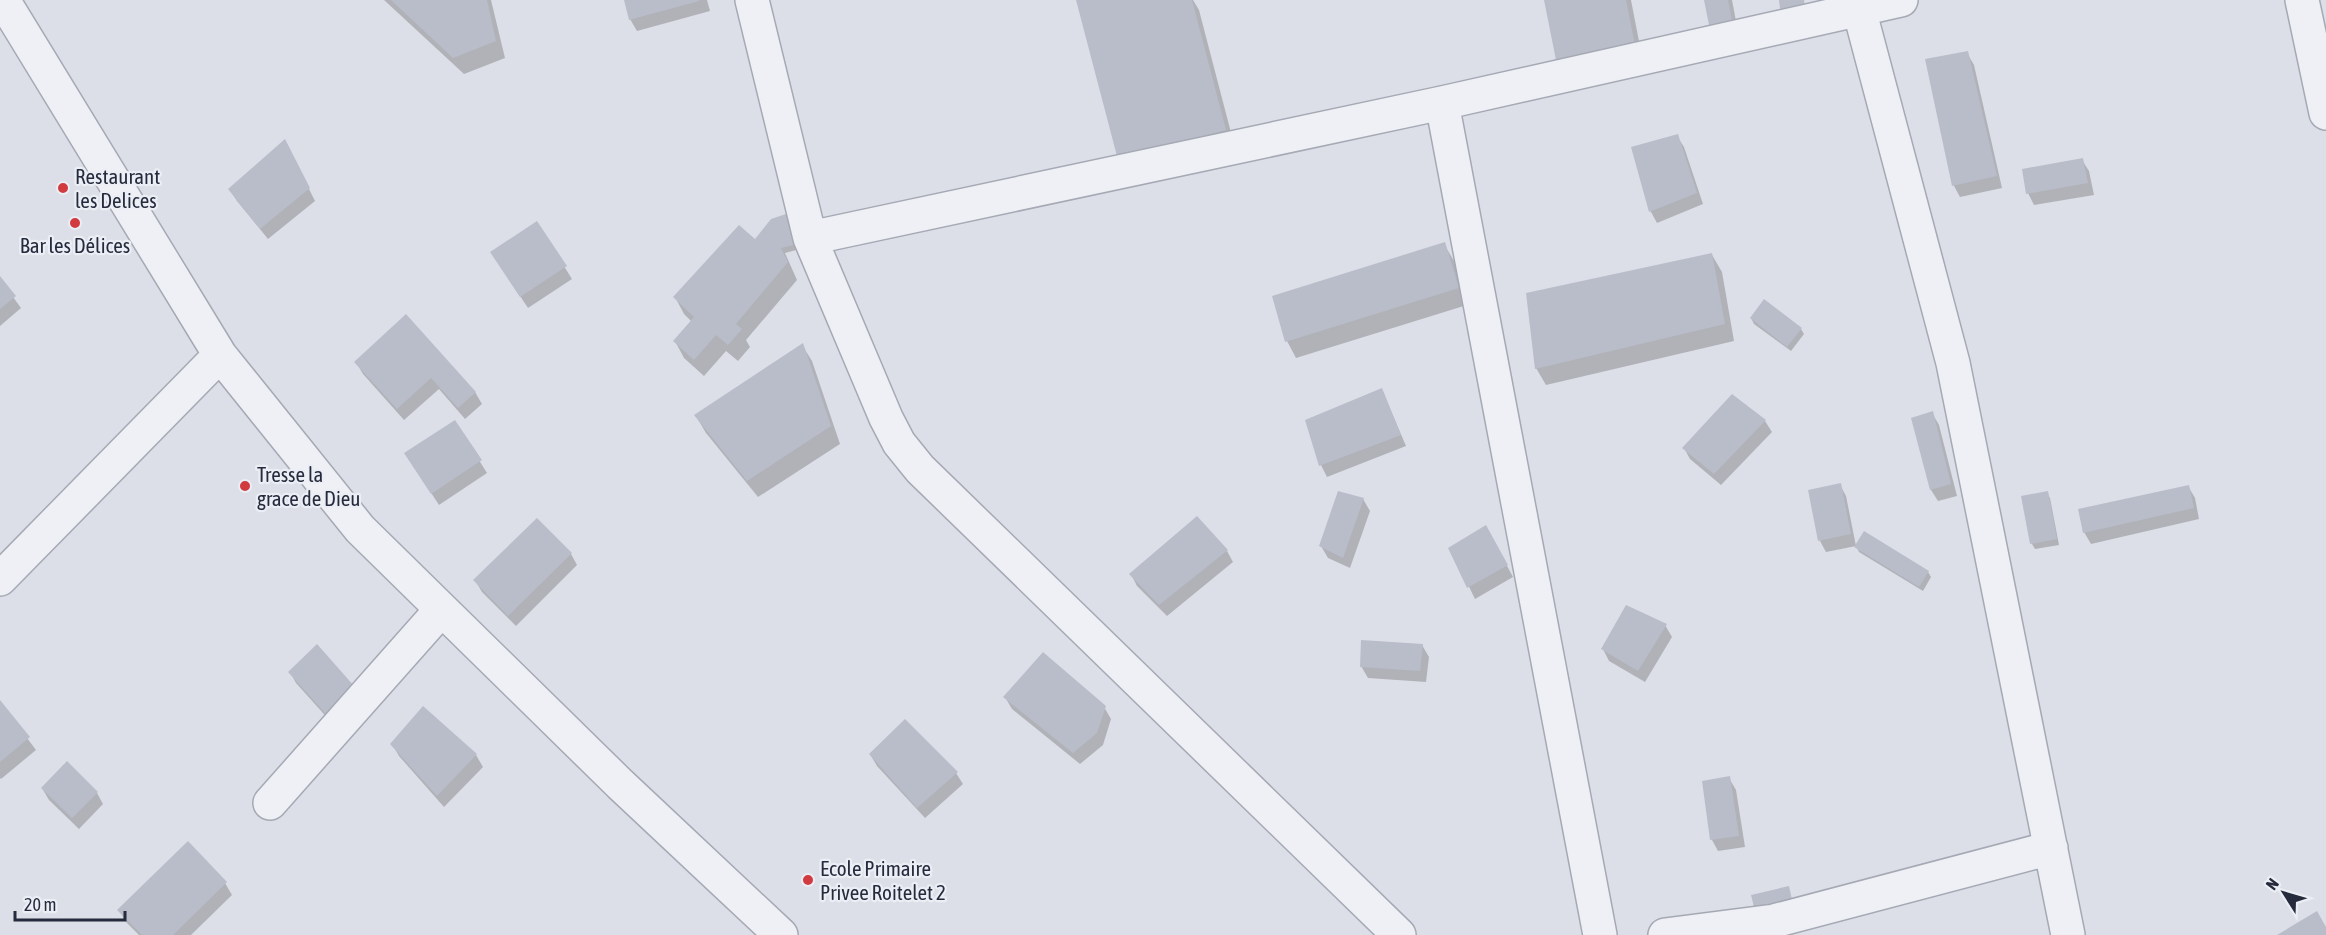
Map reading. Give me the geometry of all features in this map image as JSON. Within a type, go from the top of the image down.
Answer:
[{"type":"street","points":[[3,0],[220,356],[360,528],[620,784],[781,935]]},
{"type":"street","points":[[752,0],[810,238],[886,418],[899,443],[920,469],[1399,935]]},
{"type":"street","points":[[810,238],[1442,103],[1901,0]]},
{"type":"street","points":[[2302,0],[2326,113]]},
{"type":"street","points":[[1859,9],[1953,363],[2068,935]]},
{"type":"street","points":[[1442,103],[1600,935]]},
{"type":"street","points":[[0,579],[220,356]]},
{"type":"street","points":[[270,803],[441,610]]},
{"type":"street","points":[[1665,935],[1774,921],[2051,848]]},
{"type":"building","points":[[391,0],[487,0],[496,41],[453,58]]},
{"type":"building","points":[[624,0],[699,0],[699,1],[629,20]]},
{"type":"building","points":[[1076,0],[1192,0],[1226,130],[1118,160]]},
{"type":"building","points":[[1544,0],[1626,0],[1635,45],[1556,60]]},
{"type":"building","points":[[1704,0],[1728,0],[1733,26],[1710,30]]},
{"type":"building","points":[[1779,0],[1804,0],[1806,13],[1781,17]]},
{"type":"building","points":[[1968,51],[1997,176],[1952,186],[1925,59]]},
{"type":"building","points":[[1678,134],[1697,193],[1649,212],[1631,147]]},
{"type":"building","points":[[285,139],[310,188],[260,229],[228,189]]},
{"type":"building","points":[[2083,158],[2088,183],[2026,194],[2022,169]]},
{"type":"building","points":[[789,213],[798,244],[781,248],[788,262],[736,324],[742,329],[728,345],[716,335],[694,360],[673,341],[694,317],[673,297],[739,225],[755,239],[771,219]]},
{"type":"building","points":[[537,221],[567,266],[520,297],[490,252]]},
{"type":"building","points":[[1445,242],[1459,288],[1285,342],[1272,296]]},
{"type":"building","points":[[1712,253],[1725,324],[1535,369],[1526,293]]},
{"type":"building","points":[[0,276],[16,296],[0,309]]},
{"type":"building","points":[[1764,299],[1802,328],[1787,347],[1750,318]]},
{"type":"building","points":[[406,314],[476,392],[458,408],[431,378],[397,409],[354,362]]},
{"type":"building","points":[[803,343],[831,426],[747,481],[694,415]]},
{"type":"building","points":[[1382,388],[1401,435],[1319,466],[1305,420]]},
{"type":"building","points":[[1732,394],[1766,420],[1714,474],[1682,448]]},
{"type":"building","points":[[1933,411],[1951,484],[1930,490],[1911,418]]},
{"type":"building","points":[[455,420],[482,460],[431,494],[404,453]]},
{"type":"building","points":[[1841,483],[1851,534],[1818,541],[1808,490]]},
{"type":"building","points":[[2189,485],[2194,508],[2083,533],[2078,509]]},
{"type":"building","points":[[1338,491],[1364,498],[1343,558],[1319,546]]},
{"type":"building","points":[[2048,491],[2057,539],[2030,544],[2021,496]]},
{"type":"building","points":[[1197,516],[1228,550],[1159,605],[1129,574]]},
{"type":"building","points":[[537,518],[572,553],[508,616],[473,580]]},
{"type":"building","points":[[1486,525],[1508,565],[1467,588],[1448,548]]},
{"type":"building","points":[[1864,531],[1929,571],[1919,587],[1854,547]]},
{"type":"building","points":[[1626,605],[1667,624],[1638,671],[1601,649]]},
{"type":"building","points":[[1361,640],[1423,644],[1420,671],[1360,667]]},
{"type":"building","points":[[317,644],[362,695],[333,722],[288,672]]},
{"type":"building","points":[[1043,652],[1106,706],[1097,733],[1073,753],[1003,697]]},
{"type":"building","points":[[0,700],[30,737],[0,762]]},
{"type":"building","points":[[423,706],[477,754],[437,796],[390,744]]},
{"type":"building","points":[[905,719],[958,772],[917,808],[869,754]]},
{"type":"building","points":[[67,761],[98,792],[72,818],[41,788]]},
{"type":"building","points":[[1730,776],[1739,836],[1710,840],[1702,781]]},
{"type":"building","points":[[188,841],[227,882],[173,935],[142,935],[117,910]]},
{"type":"building","points":[[1789,886],[1794,909],[1757,919],[1751,895]]},
{"type":"building","points":[[2317,911],[2326,927],[2326,935],[2277,935]]},
{"type":"place","name":"Restaurant les Delices","points":[[63,188]]},
{"type":"place","name":"Bar les Délices","points":[[75,223]]},
{"type":"place","name":"Tresse la grace de Dieu","points":[[245,486]]},
{"type":"place","name":"Ecole Primaire Privee Roitelet 2","points":[[808,880]]}]
